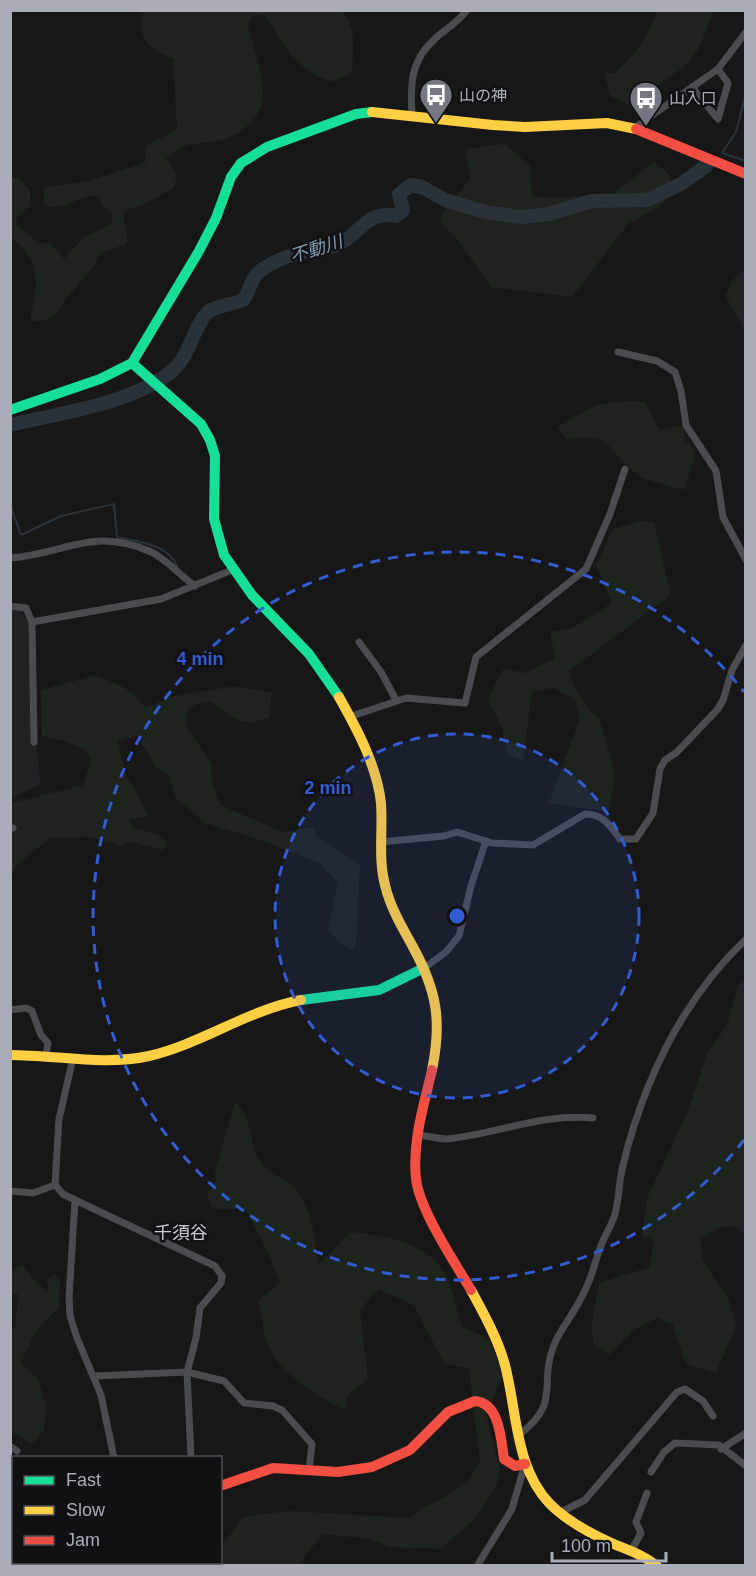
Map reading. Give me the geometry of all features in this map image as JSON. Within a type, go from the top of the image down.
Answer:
[{"type":"street","points":[[412,114],[410,85],[415,66],[424,51],[466,10]]},
{"type":"street","points":[[634,128],[718,69],[746,32]]},
{"type":"street","points":[[692,87],[718,119],[728,83],[718,69]]},
{"type":"street","points":[[10,410],[102,379],[132,363],[199,251],[216,219],[231,177],[241,163],[267,147],[356,114],[376,111],[525,127],[607,123],[634,128],[746,174]]},
{"type":"street","points":[[618,352],[657,362],[675,372],[681,391],[686,425],[716,471],[723,517],[746,560]]},
{"type":"street","points":[[132,363],[201,424],[216,451],[218,469],[213,508],[214,528],[232,570],[260,606],[310,656],[330,680],[349,717],[378,788],[382,876],[388,897],[431,982],[438,1015],[437,1041],[419,1135],[416,1180],[423,1200],[490,1325],[505,1365],[525,1464],[534,1483],[548,1502],[603,1539],[632,1551],[657,1566]]},
{"type":"street","points":[[349,717],[396,700],[416,698],[465,703],[476,657],[586,569],[610,514],[625,469]]},
{"type":"street","points":[[10,558],[28,556],[93,539],[110,540],[151,552],[195,586]]},
{"type":"street","points":[[32,621],[161,599],[232,570]]},
{"type":"street","points":[[10,606],[26,608],[32,621],[34,742]]},
{"type":"street","points":[[359,642],[381,672],[396,700]]},
{"type":"street","points":[[380,842],[444,836],[457,832],[486,841],[533,844],[585,814],[594,814],[608,821],[620,839],[636,839],[653,813],[660,769],[665,760],[677,752],[717,709],[723,700],[732,670],[746,645]]},
{"type":"street","points":[[10,1055],[46,1055],[107,1061],[148,1056],[291,1002],[314,997],[372,992],[396,984],[446,952],[459,936],[471,886],[486,841]]},
{"type":"street","points":[[520,1434],[534,1423],[546,1405],[548,1364],[554,1346],[593,1276],[599,1250],[615,1214],[622,1171],[634,1126],[656,1063],[686,1013],[746,939]]},
{"type":"street","points":[[10,1010],[27,1008],[32,1011],[41,1035],[48,1043],[46,1055]]},
{"type":"street","points":[[74,1058],[59,1119],[55,1185],[63,1194],[167,1241],[219,1270],[222,1276],[221,1282],[200,1308],[196,1338],[187,1372],[191,1456]]},
{"type":"street","points":[[419,1135],[445,1139],[550,1118],[572,1116],[593,1118]]},
{"type":"street","points":[[10,1191],[33,1193],[55,1185]]},
{"type":"street","points":[[75,1200],[69,1297],[70,1316],[101,1395],[114,1456]]},
{"type":"street","points":[[94,1377],[187,1372],[224,1381],[244,1403],[282,1410],[310,1439],[309,1470]]},
{"type":"street","points":[[561,1512],[585,1500],[677,1392],[685,1389],[703,1401],[713,1416]]},
{"type":"street","points":[[222,1485],[254,1472],[271,1469],[338,1472],[371,1467],[422,1442],[441,1414],[471,1402],[481,1402],[492,1411],[497,1420],[504,1459],[515,1466],[525,1464]]},
{"type":"street","points":[[721,1449],[746,1433]]},
{"type":"street","points":[[651,1472],[664,1452],[675,1443],[719,1445],[721,1449],[746,1466]]},
{"type":"street","points":[[10,1446],[17,1451]]},
{"type":"street","points":[[477,1566],[512,1509],[525,1464]]},
{"type":"street","points":[[632,1551],[641,1533],[636,1522],[647,1493]]},
{"type":"shaded area","points":[[144,11],[342,11],[352,33],[351,74],[330,82],[314,74],[296,59],[285,47],[264,15],[253,16],[248,24],[262,79],[261,106],[255,118],[245,128],[228,138],[189,145],[171,154],[166,159],[177,174],[174,188],[144,204],[125,210],[126,244],[99,254],[96,263],[58,312],[41,321],[32,322],[30,320],[36,285],[35,275],[28,255],[11,238],[11,178],[18,178],[30,191],[30,205],[16,219],[17,226],[39,243],[50,243],[64,259],[83,238],[110,225],[113,219],[111,211],[101,206],[99,197],[92,196],[57,207],[50,206],[43,203],[44,188],[91,180],[145,163],[146,146],[177,129],[173,59],[157,51],[146,41],[141,28]]},
{"type":"shaded area","points":[[658,11],[714,11],[699,48],[684,67],[628,105],[610,96],[604,73],[615,73],[629,59],[646,37]]},
{"type":"shaded area","points":[[505,144],[530,166],[532,196],[550,198],[613,194],[654,162],[670,175],[673,191],[659,207],[628,224],[572,297],[491,287],[456,237],[440,222],[445,210],[470,179],[465,149]]},
{"type":"shaded area","points":[[745,269],[745,331],[725,295],[733,280]]},
{"type":"shaded area","points":[[645,402],[659,430],[686,425],[684,439],[695,451],[695,455],[684,490],[645,479],[632,470],[604,441],[587,437],[568,440],[557,427],[598,404]]},
{"type":"shaded area","points":[[642,521],[654,523],[671,595],[569,671],[573,685],[590,711],[600,720],[615,775],[609,812],[549,803],[580,719],[575,700],[554,688],[532,691],[523,760],[508,755],[501,725],[488,699],[503,669],[526,673],[555,658],[550,632],[573,628],[612,603],[596,565],[613,529]]},
{"type":"shaded area","points":[[10,608],[21,611],[31,628],[32,743],[36,744],[41,784],[11,798]]},
{"type":"shaded area","points":[[93,676],[129,691],[145,708],[174,696],[235,686],[272,693],[269,717],[260,721],[238,720],[211,702],[194,705],[187,711],[186,727],[212,764],[211,778],[220,805],[283,832],[314,827],[317,837],[360,865],[356,944],[352,949],[342,944],[328,930],[338,883],[320,863],[252,837],[205,823],[175,797],[170,777],[156,767],[137,736],[118,741],[125,773],[149,816],[129,820],[132,828],[159,835],[167,843],[163,850],[131,842],[120,845],[90,837],[50,838],[18,864],[11,875],[11,803],[83,785],[91,760],[86,750],[65,741],[42,736],[41,690]]},
{"type":"shaded area","points":[[745,978],[745,1234],[732,1226],[718,1228],[700,1239],[703,1260],[729,1300],[736,1326],[716,1373],[686,1364],[673,1325],[657,1318],[632,1331],[610,1355],[594,1345],[591,1327],[599,1283],[650,1267],[654,1240],[642,1236],[647,1198],[687,1114],[707,1054],[727,1025],[738,985]]},
{"type":"shaded area","points":[[235,1102],[246,1117],[253,1146],[260,1161],[267,1169],[293,1186],[304,1202],[311,1222],[319,1264],[351,1232],[389,1238],[413,1246],[434,1260],[443,1270],[462,1327],[488,1338],[504,1373],[486,1413],[500,1470],[497,1485],[474,1520],[440,1549],[389,1547],[371,1539],[323,1534],[298,1565],[206,1566],[207,1564],[222,1564],[222,1547],[243,1517],[289,1511],[411,1518],[424,1507],[447,1496],[468,1480],[480,1462],[469,1369],[444,1363],[414,1306],[379,1289],[360,1310],[368,1378],[347,1397],[345,1410],[321,1397],[287,1372],[270,1350],[258,1301],[280,1283],[255,1227],[244,1209],[213,1209],[207,1195],[216,1180],[215,1172]]},
{"type":"shaded area","points":[[22,1265],[37,1284],[49,1291],[47,1280],[54,1275],[60,1280],[59,1309],[36,1333],[21,1363],[38,1379],[46,1406],[44,1430],[32,1444],[11,1432],[11,1329],[14,1328],[19,1295],[11,1293],[11,1271]]},
{"type":"waterway","points":[[746,94],[736,132],[722,153],[746,161]]},
{"type":"waterway","name":"不動川","points":[[10,425],[95,406],[137,392],[156,382],[178,365],[198,326],[208,312],[243,300],[259,272],[293,255],[337,245],[377,216],[396,216],[403,210],[399,194],[411,185],[422,187],[445,200],[485,212],[521,217],[549,214],[592,201],[647,200],[681,184],[706,166]]},
{"type":"waterway","points":[[10,505],[21,535],[61,516],[114,504],[117,537],[160,548],[173,559],[177,566]]},
{"type":"traffic: fast","points":[[10,410],[100,379],[132,363],[199,251],[216,218],[231,177],[241,163],[267,147],[356,114],[372,112]]},
{"type":"traffic: fast","points":[[132,363],[201,424],[210,440],[215,456],[214,519],[224,555],[252,595],[309,654],[339,697]]},
{"type":"traffic: fast","points":[[301,1000],[379,990],[424,968]]},
{"type":"traffic: slow","points":[[372,112],[493,125],[525,127],[607,123],[636,129]]},
{"type":"traffic: slow","points":[[339,697],[365,748],[379,789],[382,865],[387,893],[428,978],[432,992],[437,1021],[432,1070]]},
{"type":"traffic: slow","points":[[10,1055],[97,1060],[149,1056],[187,1044],[262,1011],[301,1000]]},
{"type":"traffic: slow","points":[[471,1290],[502,1355],[519,1438],[530,1474],[539,1490],[557,1511],[573,1522],[657,1566]]},
{"type":"traffic: jam","points":[[636,129],[746,174]]},
{"type":"traffic: jam","points":[[432,1070],[417,1137],[416,1179],[431,1221],[471,1290]]},
{"type":"traffic: jam","points":[[222,1485],[273,1468],[338,1472],[372,1467],[410,1450],[448,1412],[475,1401],[490,1408],[494,1415],[498,1424],[504,1459],[515,1466],[525,1464]]},
{"type":"place","name":"山の神","points":[[436,124]]},
{"type":"place","name":"山入口","points":[[646,127]]},
{"type":"district","name":"千須谷","points":[[181,1233]]}]
